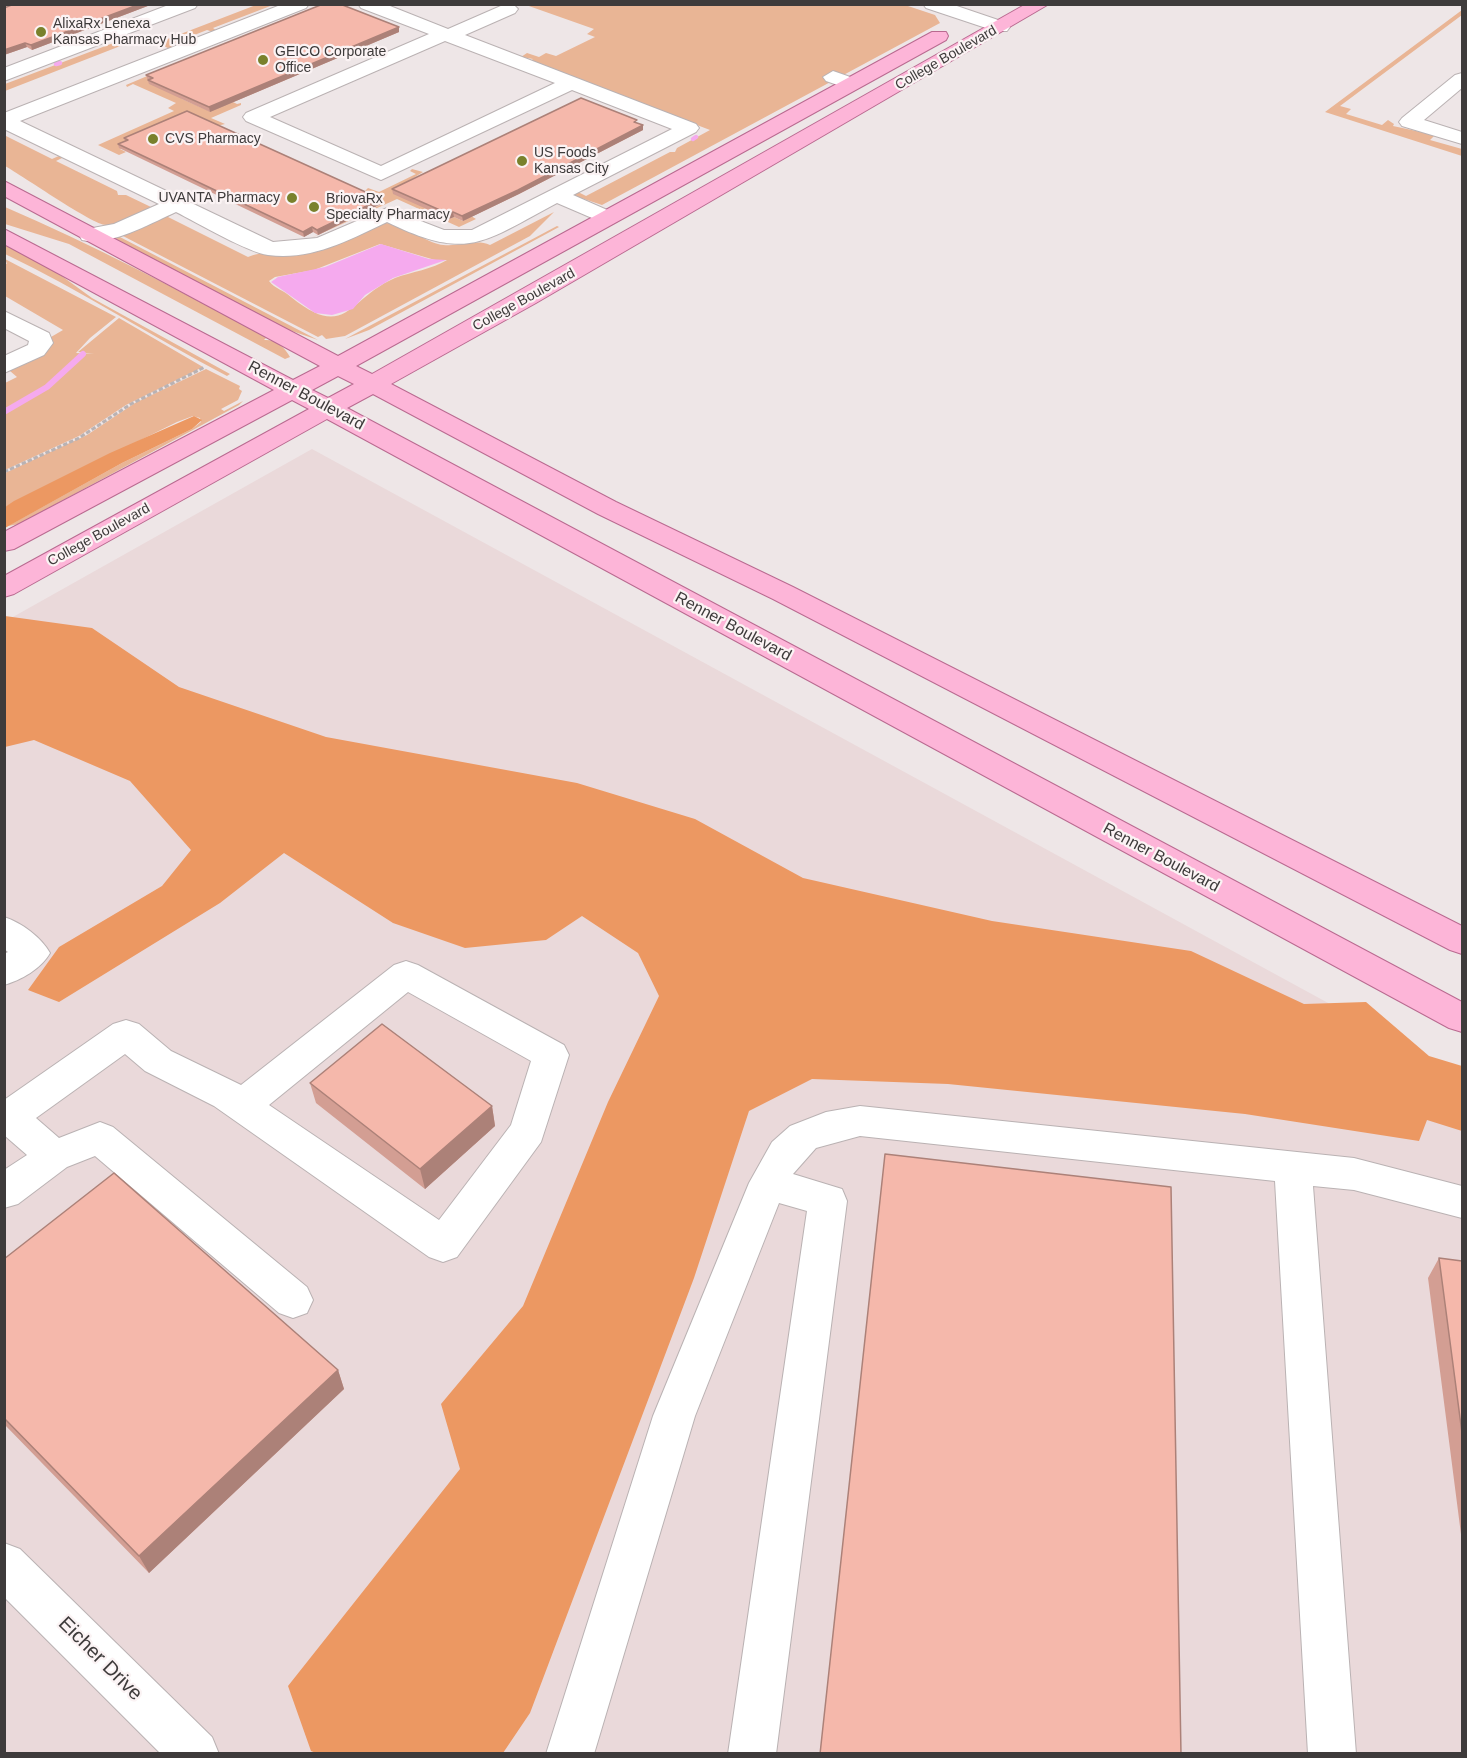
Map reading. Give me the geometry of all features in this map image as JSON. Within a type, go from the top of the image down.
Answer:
[{"type":"main road","name":"College Boulevard","points":[[4,543],[338,366],[606,218],[843,80],[973,18],[997,4]]},
{"type":"main road","name":"College Boulevard","points":[[4,588],[528,298],[1040,4]]},
{"type":"main road","points":[[4,187],[84,232],[607,508],[783,593],[1462,942]]},
{"type":"main road","points":[[4,202],[33,215],[84,232]]},
{"type":"main road","name":"Renner Boulevard","points":[[4,235],[1462,1018]]},
{"type":"street","points":[[4,75],[189,4]]},
{"type":"street","points":[[4,121],[300,4]]},
{"type":"street","points":[[4,121],[269,249],[323,244],[387,214],[446,240],[478,236],[689,128],[367,4]]},
{"type":"street","points":[[932,4],[1001,27]]},
{"type":"street","points":[[509,9],[253,117],[381,174],[571,83]]},
{"type":"street","points":[[116,32],[170,56]]},
{"type":"street","points":[[1462,79],[1408,122],[1462,138]]},
{"type":"street","points":[[556,195],[606,218]]},
{"type":"street","points":[[84,232],[120,229],[177,204]]},
{"type":"street","points":[[4,318],[41,338],[41,343],[36,350],[4,366]]},
{"type":"street","points":[[4,930],[33,952],[4,972]]},
{"type":"street","points":[[54,1156],[7,1118],[126,1034],[158,1061],[227,1095],[242,1106],[443,1245],[528,1131],[551,1055],[406,974],[242,1106]]},
{"type":"street","points":[[570,1754],[674,1416],[768,1183],[784,1152],[815,1128],[860,1121],[1354,1174],[1462,1202]]},
{"type":"street","points":[[4,1192],[54,1156],[100,1138],[293,1300]]},
{"type":"street","points":[[1293,1168],[1332,1754]]},
{"type":"street","points":[[752,1754],[828,1201],[768,1183]]},
{"type":"street","name":"Eicher Drive","points":[[4,1565],[195,1754]]},
{"type":"path","points":[[4,472],[79,438],[131,404],[206,367],[214,371]]},
{"type":"shaded area","points":[[902,4],[935,15],[940,23],[602,205],[572,195],[578,192],[586,196],[670,152],[675,152],[677,148],[710,130],[530,61],[533,59],[521,57],[527,53],[539,57],[546,53],[556,56],[595,37],[587,34],[594,29],[526,5]]},
{"type":"shaded area","points":[[256,5],[273,5],[213,28],[217,31],[207,30],[169,45],[175,48],[171,50],[161,44],[165,40]]},
{"type":"shaded area","points":[[1462,10],[1462,15],[1340,106],[1351,109],[1346,114],[1382,125],[1388,120],[1394,124],[1393,126],[1435,135],[1430,140],[1462,149],[1462,156],[1325,112]]},
{"type":"shaded area","points":[[111,39],[123,45],[5,91],[5,84],[116,42]]},
{"type":"shaded area","points":[[152,74],[182,99],[209,111],[233,102],[241,103],[241,105],[211,118],[225,124],[120,149],[126,152],[119,155],[98,145],[174,111],[168,108],[176,103],[133,84],[127,87],[126,85]]},
{"type":"shaded area","points":[[4,135],[52,159],[61,155],[64,157],[56,161],[117,191],[118,195],[126,195],[151,207],[157,204],[125,221],[112,225],[99,223],[5,166]]},
{"type":"shaded area","points":[[412,169],[423,172],[410,180],[433,212],[449,219],[454,217],[463,221],[471,216],[476,219],[459,227],[397,199],[307,240],[380,205],[364,192],[368,188],[379,192],[416,174],[410,171]]},
{"type":"shaded area","points":[[5,207],[103,252],[198,301],[262,335],[266,338],[264,340],[279,344],[290,357],[285,359],[69,244],[5,224]]},
{"type":"shaded area","points":[[177,211],[168,217],[248,257],[263,253],[316,252],[367,228],[385,223],[399,226],[438,244],[484,243],[490,245],[554,212],[530,236],[345,336],[326,339],[322,335],[318,337],[123,236]],"holes":[[[380,244],[435,260],[447,260],[379,286],[346,312],[336,316],[324,316],[310,310],[269,281],[275,277],[314,270]]]},
{"type":"shaded area","points":[[557,226],[559,227],[369,330],[345,339]]},
{"type":"shaded area","points":[[110,236],[118,236],[318,340],[289,330]]},
{"type":"shaded area","points":[[4,244],[48,266],[92,298],[230,374],[227,376],[5,254]]},
{"type":"shaded area","points":[[381,244],[429,259],[446,260],[393,278],[365,295],[353,309],[332,315],[315,313],[271,282],[278,277],[325,267]]},
{"type":"shaded area","points":[[5,259],[116,317],[76,353],[94,354],[78,352],[119,318],[203,367],[126,405],[79,436],[5,470],[5,383],[17,377],[10,371],[44,353],[51,346],[51,337],[63,330],[5,296],[4,263],[7,264]]},
{"type":"shaded area","points":[[206,369],[240,386],[239,389],[242,391],[238,400],[221,409],[224,411],[243,401],[19,524],[8,526],[122,463],[192,429],[201,422],[200,418],[193,416],[177,422],[5,507],[5,473],[87,435],[135,403]]},
{"type":"shaded area","points":[[194,416],[202,420],[192,429],[122,463],[5,528],[5,507],[14,501],[110,453]]},
{"type":"shaded area","points":[[312,449],[1462,1076],[1462,1753],[5,1753],[4,622]]},
{"type":"shaded area","points":[[5,616],[92,628],[179,687],[326,737],[577,783],[695,819],[803,878],[992,921],[1191,951],[1304,1004],[1366,1002],[1429,1056],[1462,1066],[1462,1131],[1427,1120],[1419,1141],[1245,1114],[948,1084],[812,1079],[749,1111],[694,1278],[530,1713],[503,1753],[316,1753],[311,1751],[288,1686],[460,1469],[441,1404],[523,1306],[608,1102],[659,996],[638,953],[582,916],[546,940],[465,948],[393,923],[284,853],[220,903],[59,1002],[28,990],[59,947],[162,886],[191,850],[130,781],[34,740],[5,747]]},
{"type":"building","points":[[14,4],[140,4],[31,45],[25,43],[4,50],[4,8]]},
{"type":"building","name":"GEICO Corporate Office","points":[[323,4],[340,4],[399,27],[209,107],[148,80],[153,78],[146,75]]},
{"type":"building","name":"US Foods Kansas City","points":[[581,98],[637,120],[634,122],[643,125],[518,190],[462,216],[453,212],[449,214],[392,189]]},
{"type":"building","points":[[187,111],[381,199],[317,230],[312,227],[303,232],[118,144],[128,140],[124,138]]},
{"type":"building","points":[[382,1024],[492,1106],[420,1169],[310,1083]]},
{"type":"building","points":[[885,1154],[1171,1187],[1181,1754],[820,1754]]},
{"type":"building","points":[[114,1173],[338,1370],[139,1556],[4,1418],[4,1259]]},
{"type":"building","points":[[1439,1258],[1462,1261],[1462,1433]]},
{"type":"waterway","points":[[56,64],[60,63]]},
{"type":"waterway","points":[[4,412],[47,387],[83,354]]},
{"type":"place","name":"AlixaRx Lenexa Kansas Pharmacy Hub","points":[[41,32]]},
{"type":"place","name":"GEICO Corporate Office","points":[[263,60]]},
{"type":"place","name":"CVS Pharmacy","points":[[153,139]]},
{"type":"place","name":"US Foods Kansas City","points":[[522,161]]},
{"type":"place","name":"UVANTA Pharmacy","points":[[292,198]]},
{"type":"place","name":"BriovaRx Specialty Pharmacy","points":[[314,207]]}]
